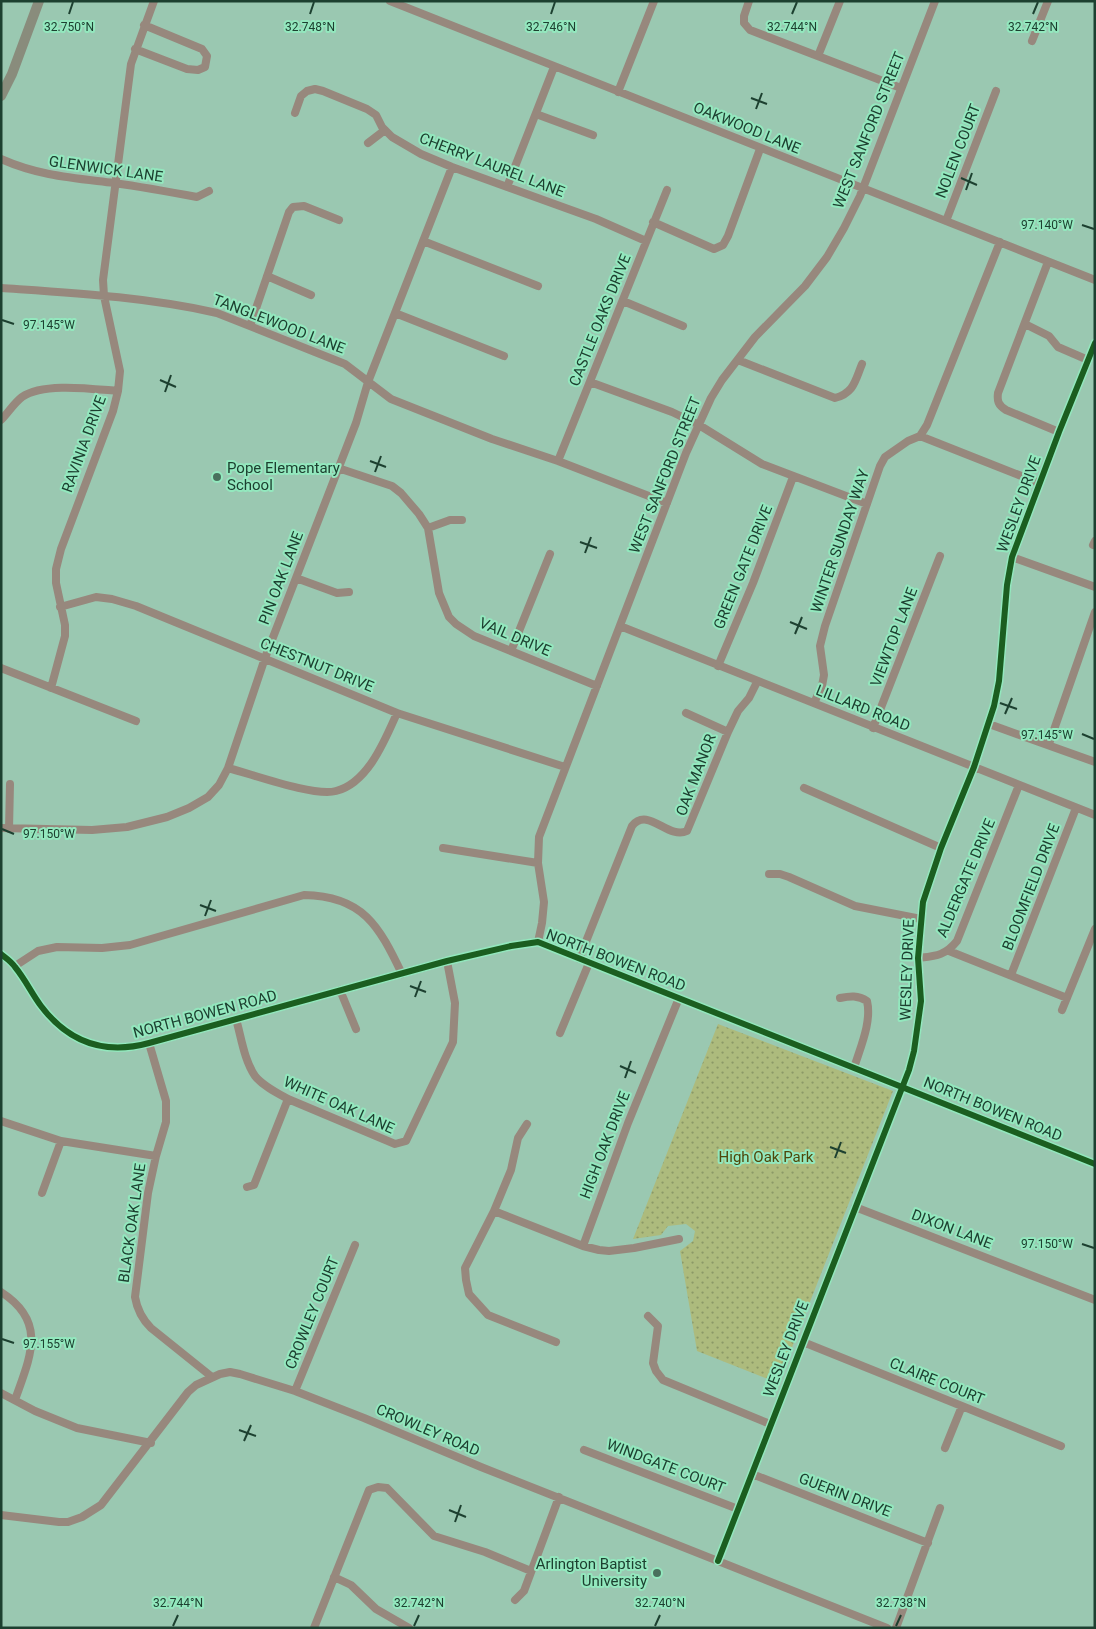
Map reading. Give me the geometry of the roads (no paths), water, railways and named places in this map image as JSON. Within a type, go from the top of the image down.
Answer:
[{"type":"main road","points":[[1,96],[12,74],[39,1]]},
{"type":"street","name":"RAVINIA DRIVE","points":[[51,688],[65,636],[56,569],[61,549],[113,411],[118,391],[120,371],[104,296],[103,280],[131,64],[154,1]]},
{"type":"street","name":"OAKWOOD LANE","points":[[390,1],[404,4],[554,67],[1095,280]]},
{"type":"street","points":[[618,92],[654,1]]},
{"type":"street","points":[[750,1],[744,16],[744,23],[750,30],[901,88]]},
{"type":"street","points":[[818,56],[840,1]]},
{"type":"street","name":"WEST SANFORD STREET","points":[[538,942],[544,902],[538,863],[539,837],[698,425],[718,386],[755,337],[805,286],[827,257],[844,228],[862,188],[935,1]]},
{"type":"street","points":[[1032,41],[1048,1]]},
{"type":"street","points":[[135,49],[187,69],[198,70],[205,67],[207,56],[202,49],[144,25]]},
{"type":"street","points":[[507,187],[554,67]]},
{"type":"street","name":"CHERRY LAUREL LANE","points":[[295,113],[301,96],[307,91],[315,89],[367,109],[376,116],[392,137],[406,146],[452,167],[596,219],[646,241]]},
{"type":"street","name":"NOLEN COURT","points":[[946,221],[996,91]]},
{"type":"street","points":[[536,114],[593,135]]},
{"type":"street","points":[[368,143],[385,130]]},
{"type":"street","points":[[653,222],[714,249],[723,245],[760,148]]},
{"type":"street","name":"GLENWICK LANE","points":[[1,159],[18,167],[51,176],[198,197],[208,191]]},
{"type":"street","name":"PIN OAK LANE","points":[[5,828],[92,830],[127,826],[167,817],[189,808],[208,797],[219,785],[228,768],[265,658],[356,423],[368,382],[452,167]]},
{"type":"street","name":"CASTLE OAKS DRIVE","points":[[558,461],[667,190]]},
{"type":"street","points":[[250,326],[289,212],[293,207],[304,206],[339,220]]},
{"type":"street","points":[[423,241],[538,286]]},
{"type":"street","points":[[1000,242],[928,426],[920,436],[1039,484]]},
{"type":"street","points":[[1048,262],[997,400],[999,406],[1006,410],[1059,432]]},
{"type":"street","points":[[267,276],[311,295]]},
{"type":"street","name":"TANGLEWOOD LANE","points":[[1,288],[104,296],[198,308],[217,313],[345,364],[391,399],[492,439],[558,461],[667,502]]},
{"type":"street","points":[[623,301],[683,326]]},
{"type":"street","points":[[395,313],[504,356]]},
{"type":"street","points":[[1025,324],[1049,336],[1058,347],[1088,360]]},
{"type":"street","name":"WESLEY DRIVE","points":[[718,1561],[902,1086],[914,1050],[921,1001],[918,958],[923,902],[941,848],[974,767],[989,724],[998,681],[1007,585],[1012,557],[1095,343]]},
{"type":"street","points":[[738,360],[835,398],[845,395],[851,390],[862,364]]},
{"type":"street","points":[[590,382],[672,412],[698,425],[762,464],[867,504]]},
{"type":"street","points":[[1,420],[22,398],[32,393],[69,388],[118,391]]},
{"type":"street","name":"WINTER SUNDAY WAY","points":[[814,703],[822,686],[824,675],[820,646],[825,626],[880,466],[885,457],[908,441],[920,436]]},
{"type":"street","name":"VAIL DRIVE","points":[[338,468],[392,486],[419,514],[428,528],[439,593],[449,616],[456,624],[474,636],[597,686]]},
{"type":"street","name":"GREEN GATE DRIVE","points":[[718,666],[753,583],[793,477]]},
{"type":"street","points":[[428,528],[450,520],[462,520]]},
{"type":"street","points":[[511,651],[550,554]]},
{"type":"street","name":"VIEWTOP LANE","points":[[873,728],[940,556]]},
{"type":"street","points":[[1012,557],[1095,587]]},
{"type":"street","points":[[296,578],[337,593],[349,592]]},
{"type":"street","name":"CHESTNUT DRIVE","points":[[60,607],[96,598],[112,599],[136,606],[397,713],[565,767]]},
{"type":"street","points":[[1049,744],[1095,612]]},
{"type":"street","name":"LILLARD ROAD","points":[[620,626],[1095,815]]},
{"type":"street","points":[[1,668],[136,721]]},
{"type":"street","name":"OAK MANOR","points":[[579,959],[632,826],[636,821],[646,819],[677,833],[687,831],[728,732],[738,711],[749,698],[757,682]]},
{"type":"street","points":[[228,768],[298,788],[317,792],[333,792],[350,784],[375,759],[397,713]]},
{"type":"street","points":[[686,713],[728,732]]},
{"type":"street","points":[[989,724],[1095,762]]},
{"type":"street","points":[[5,828],[10,784]]},
{"type":"street","name":"ALDERGATE DRIVE","points":[[918,958],[937,956],[949,951],[957,941],[1019,785]]},
{"type":"street","points":[[804,788],[941,848]]},
{"type":"street","name":"BLOOMFIELD DRIVE","points":[[1011,975],[1076,808]]},
{"type":"street","points":[[443,848],[538,863]]},
{"type":"street","points":[[769,874],[780,874],[789,877],[855,906],[921,919]]},
{"type":"street","points":[[15,966],[38,951],[57,947],[102,948],[130,946],[304,895],[320,896],[340,901],[359,910],[373,923],[385,939],[402,974]]},
{"type":"street","points":[[1062,1010],[1095,929]]},
{"type":"street","name":"NORTH BOWEN ROAD","points":[[1,954],[15,966],[40,1004],[65,1031],[99,1046],[116,1049],[132,1048],[447,961],[511,946],[538,942],[1095,1164]]},
{"type":"street","points":[[949,951],[1067,998]]},
{"type":"street","name":"WHITE OAK LANE","points":[[236,1019],[248,1062],[256,1076],[273,1091],[395,1144],[406,1141],[453,1042],[455,1003],[447,961]]},
{"type":"street","points":[[560,1033],[589,963]]},
{"type":"street","points":[[340,990],[356,1029]]},
{"type":"street","points":[[840,998],[850,996],[862,997],[867,1001],[868,1006],[865,1031],[854,1068]]},
{"type":"street","name":"HIGH OAK DRIVE","points":[[583,1246],[628,1123],[679,998]]},
{"type":"street","name":"BLACK OAK LANE","points":[[149,1043],[166,1101],[166,1122],[148,1193],[135,1296],[137,1306],[144,1321],[212,1377]]},
{"type":"street","points":[[247,1187],[254,1184],[288,1099]]},
{"type":"street","points":[[1,1121],[61,1141],[156,1156]]},
{"type":"street","points":[[527,1124],[518,1138],[511,1170],[494,1211],[466,1268],[466,1280],[469,1294],[488,1315],[556,1342]]},
{"type":"street","points":[[42,1193],[61,1141]]},
{"type":"street","name":"DIXON LANE","points":[[855,1207],[1095,1300]]},
{"type":"street","points":[[494,1211],[583,1246],[599,1250],[609,1251],[679,1239]]},
{"type":"street","name":"CROWLEY COURT","points":[[294,1391],[355,1245]]},
{"type":"street","points":[[1,1292],[19,1306],[28,1317],[32,1332],[30,1350],[15,1400]]},
{"type":"street","points":[[648,1316],[658,1326],[653,1363],[663,1380],[770,1424]]},
{"type":"street","name":"CLAIRE COURT","points":[[802,1342],[1061,1446]]},
{"type":"street","name":"CROWLEY ROAD","points":[[1,1514],[59,1522],[68,1522],[82,1517],[101,1504],[188,1392],[196,1385],[212,1377],[230,1372],[294,1391],[888,1628]]},
{"type":"street","points":[[1,1393],[42,1414],[77,1428],[151,1442]]},
{"type":"street","points":[[944,1448],[962,1406]]},
{"type":"street","name":"WINDGATE COURT","points":[[584,1450],[738,1509]]},
{"type":"street","name":"GUERIN DRIVE","points":[[752,1474],[928,1543]]},
{"type":"street","points":[[314,1628],[370,1489],[382,1486],[387,1488],[434,1536],[485,1552],[531,1571]]},
{"type":"street","points":[[515,1600],[524,1590],[559,1497]]},
{"type":"street","points":[[896,1628],[940,1508]]},
{"type":"street","points":[[334,1577],[351,1586],[376,1609],[409,1628]]},
{"type":"place","name":"Pope Elementary School","points":[[217,477]]},
{"type":"place","name":"Arlington Baptist University","points":[[657,1573]]},
{"type":"park label","name":"High Oak Park","points":[[766,1157]]}]
